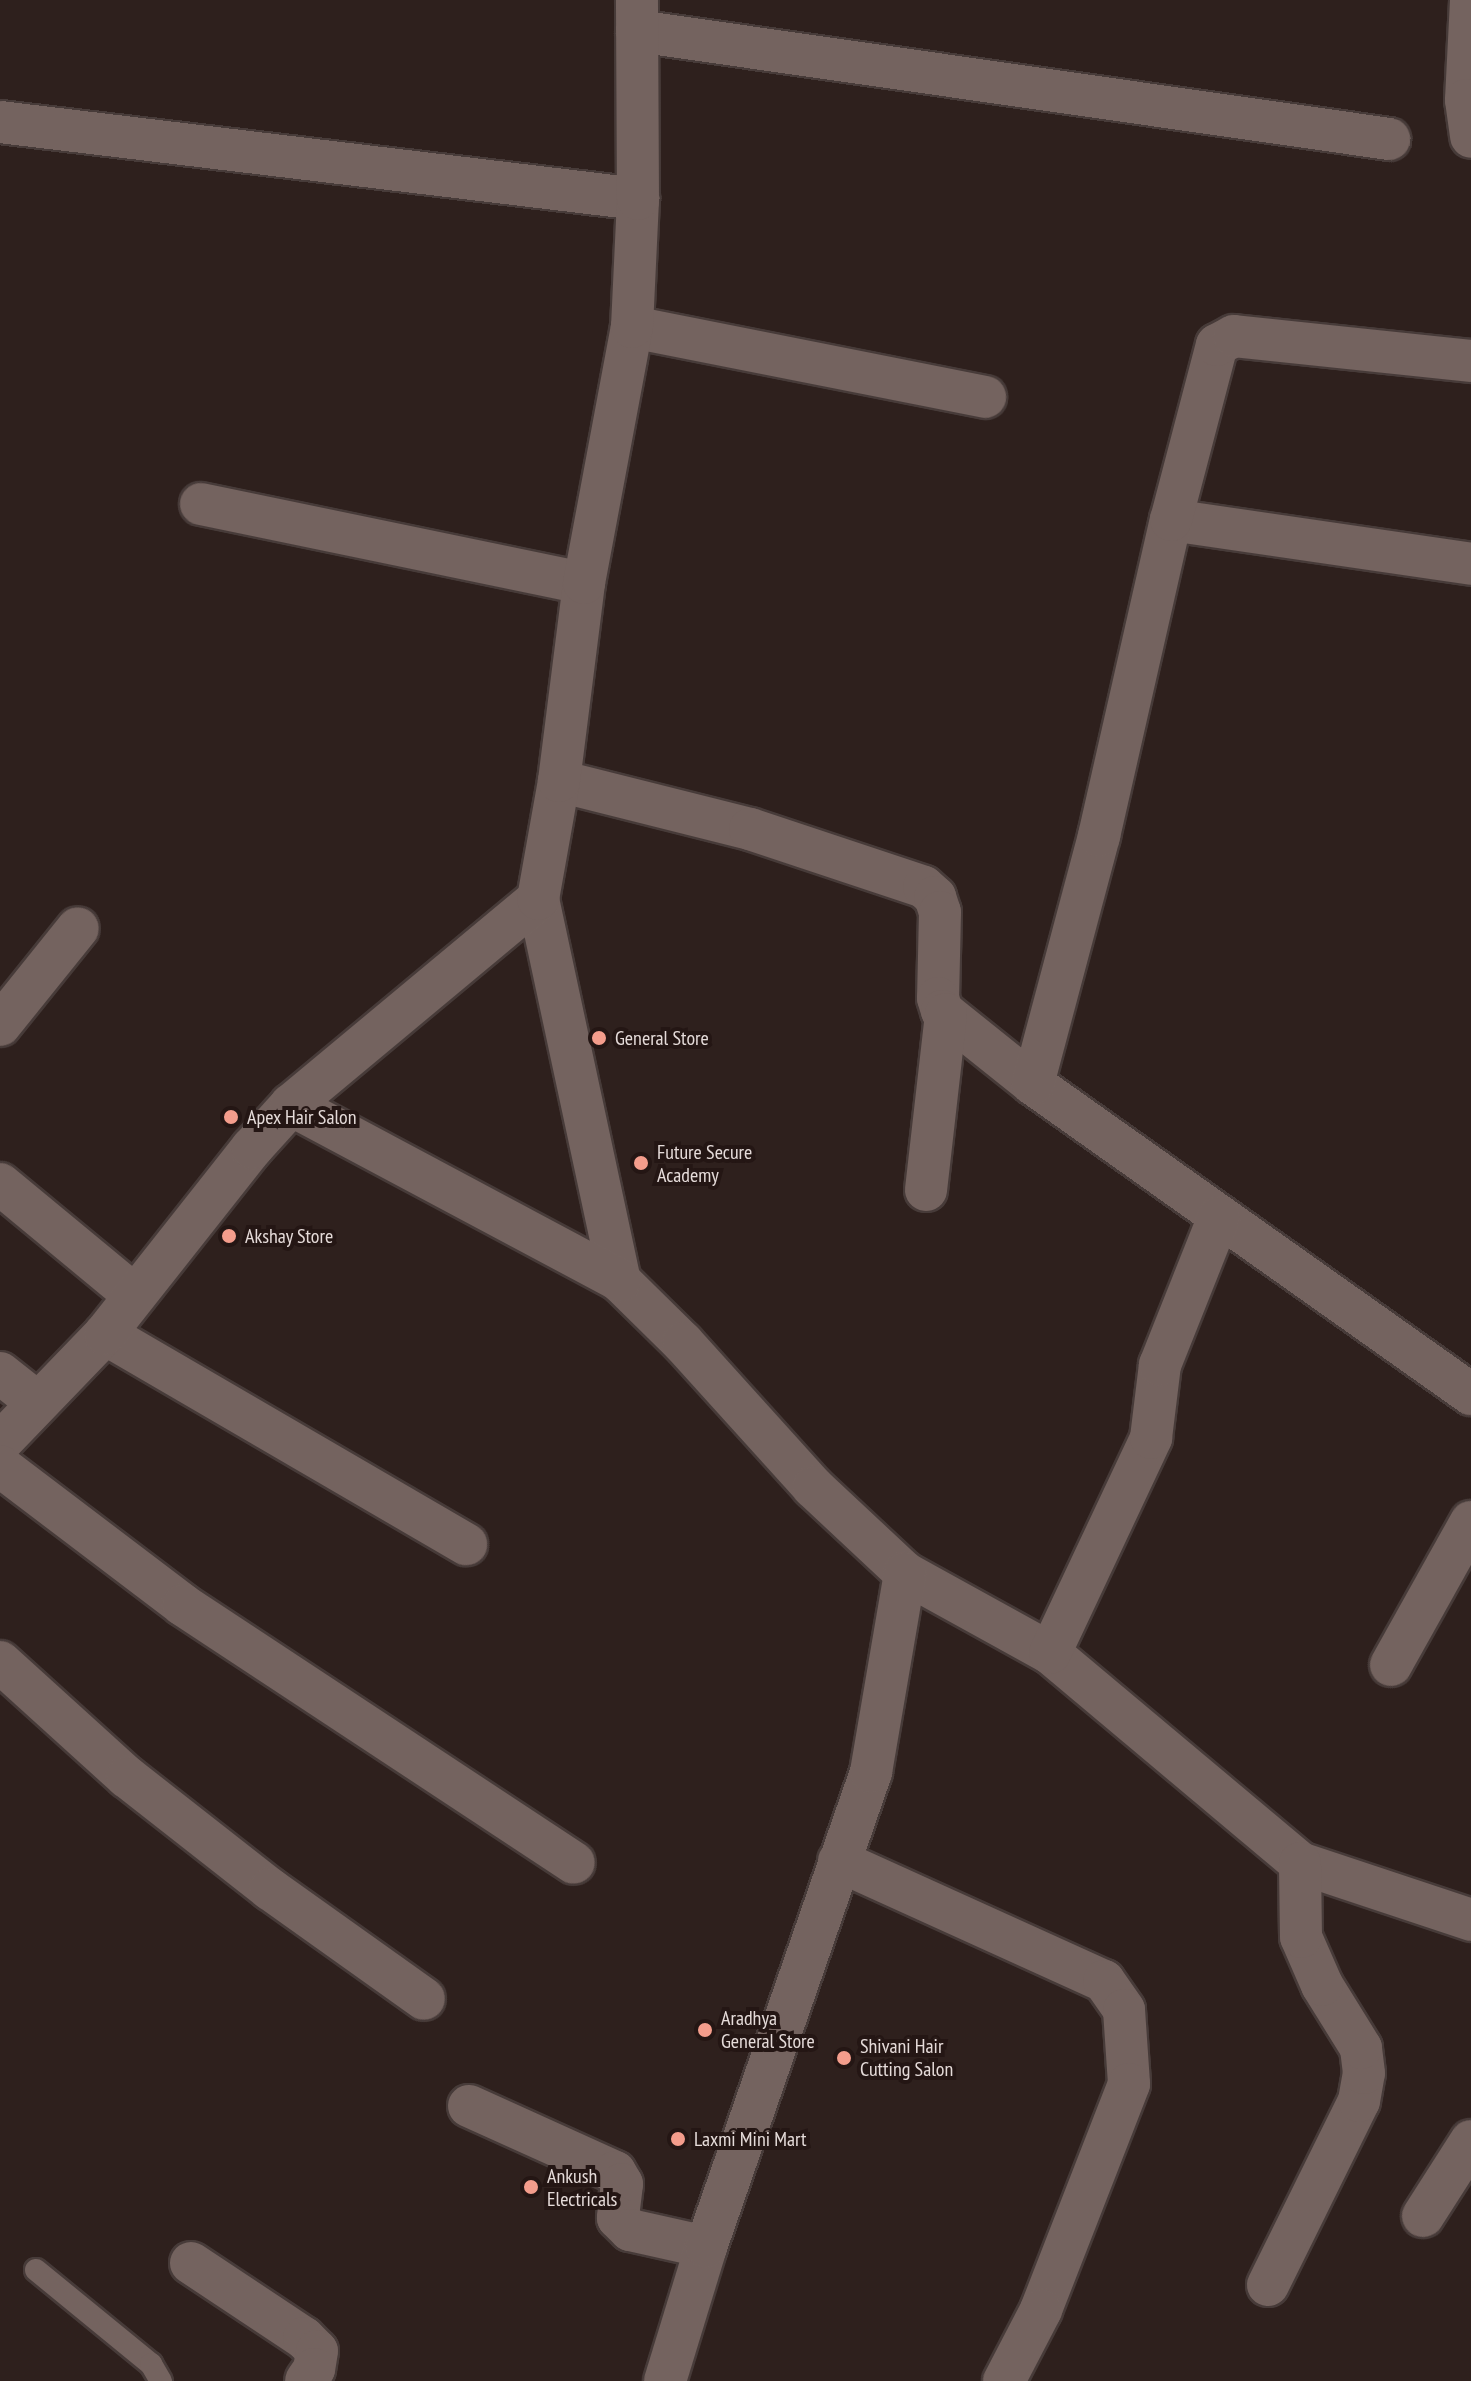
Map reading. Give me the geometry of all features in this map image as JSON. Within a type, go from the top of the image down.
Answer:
[{"type":"street","points":[[1471,1],[1466,86],[1471,137]]},
{"type":"street","points":[[620,1281],[538,899],[559,781],[584,583],[632,327],[638,199],[637,16],[1389,139]]},
{"type":"street","points":[[0,122],[638,199]]},
{"type":"street","points":[[632,327],[985,397]]},
{"type":"street","points":[[1033,1084],[1099,836],[1171,520],[1220,340],[1234,336],[1471,361]]},
{"type":"street","points":[[201,504],[584,583]]},
{"type":"street","points":[[1171,520],[1471,564]]},
{"type":"street","points":[[559,781],[750,829],[924,887],[935,897],[940,912],[938,998],[946,1014],[1033,1084],[1471,1394]]},
{"type":"street","points":[[0,1443],[105,1334],[252,1148],[291,1105],[538,899]]},
{"type":"street","points":[[0,1025],[78,928]]},
{"type":"street","points":[[926,1190],[946,1014]]},
{"type":"street","points":[[291,1105],[620,1281],[683,1343],[813,1487],[905,1573],[1050,1653],[1300,1863],[1471,1920]]},
{"type":"street","points":[[0,1184],[134,1295]]},
{"type":"street","points":[[1050,1653],[1151,1438],[1160,1365],[1219,1217]]},
{"type":"street","points":[[105,1334],[466,1544]]},
{"type":"street","points":[[0,1373],[38,1403]]},
{"type":"street","points":[[0,1466],[183,1605],[574,1863]]},
{"type":"street","points":[[1391,1665],[1471,1522]]},
{"type":"street","points":[[665,2381],[706,2247],[871,1772],[905,1573]]},
{"type":"street","points":[[0,1662],[139,1786],[270,1889],[424,1999]]},
{"type":"street","points":[[839,1861],[1104,1981],[1124,2010],[1129,2084],[1041,2310],[1004,2381]]},
{"type":"street","points":[[1268,2285],[1359,2101],[1364,2073],[1361,2048],[1322,1985],[1304,1946],[1299,1920],[1300,1863]]},
{"type":"street","points":[[469,2106],[615,2172],[622,2184],[618,2218],[630,2230],[706,2247]]},
{"type":"street","points":[[1423,2216],[1471,2141]]},
{"type":"street","points":[[191,2263],[304,2338],[317,2351],[314,2369],[306,2381]]},
{"type":"lane","points":[[36,2270],[151,2364],[161,2381]]},
{"type":"place","name":"General Store","points":[[599,1038]]},
{"type":"place","name":"Apex Hair Salon","points":[[231,1117]]},
{"type":"place","name":"Future Secure Academy","points":[[641,1163]]},
{"type":"place","name":"Akshay Store","points":[[229,1236]]},
{"type":"place","name":"Aradhya General Store","points":[[705,2030]]},
{"type":"place","name":"Shivani Hair Cutting Salon","points":[[844,2058]]},
{"type":"place","name":"Laxmi Mini Mart","points":[[678,2139]]},
{"type":"place","name":"Ankush Electricals","points":[[531,2187]]}]
